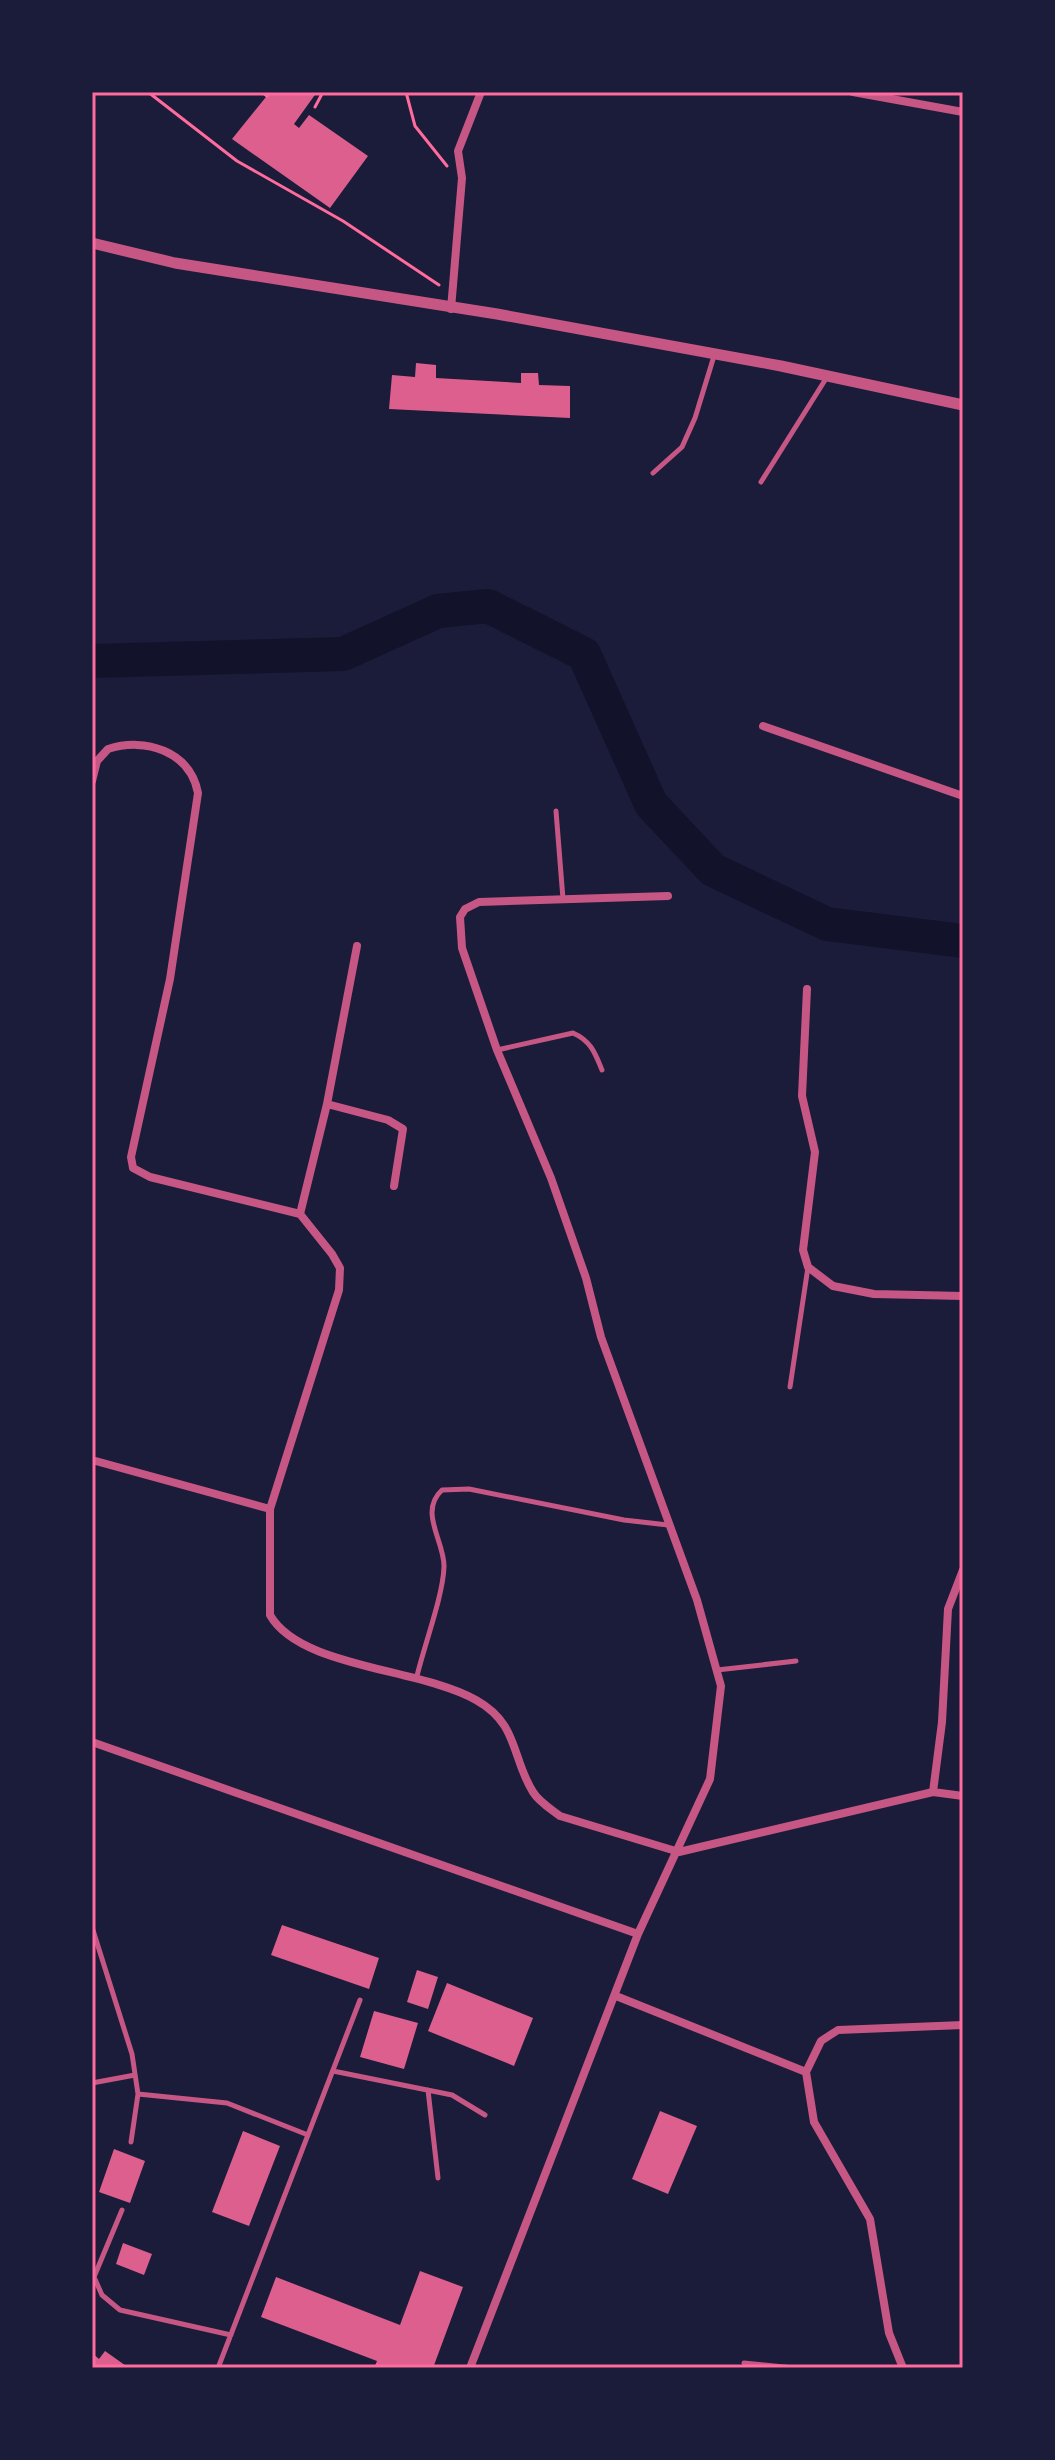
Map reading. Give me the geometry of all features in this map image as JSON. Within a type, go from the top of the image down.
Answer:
[{"type":"street","points":[[451,309],[461,185],[458,151],[481,92]]},
{"type":"street","points":[[853,92],[963,112]]},
{"type":"street","points":[[92,243],[175,263],[827,376],[963,405]]},
{"type":"street","points":[[763,726],[963,796]]},
{"type":"street","points":[[92,781],[97,761],[108,749],[140,745],[172,754],[184,763],[191,772],[198,793],[170,979],[135,1136],[133,1168],[150,1177],[300,1214],[340,1268],[339,1290],[270,1509],[270,1615],[278,1629],[299,1645],[324,1654],[417,1676],[475,1699],[511,1733],[532,1792],[560,1816],[679,1852],[933,1792],[963,1796]]},
{"type":"street","points":[[470,2368],[638,1934],[679,1852],[710,1779],[721,1686],[697,1600],[601,1337],[586,1278],[551,1178],[497,1050],[462,948],[460,917],[465,909],[479,902],[668,896]]},
{"type":"street","points":[[300,1214],[327,1104],[357,946]]},
{"type":"street","points":[[807,989],[802,1096],[815,1152],[803,1250],[808,1267],[820,1280],[846,1289],[874,1294],[963,1296]]},
{"type":"street","points":[[327,1104],[388,1120],[403,1129],[394,1186]]},
{"type":"street","points":[[92,1460],[270,1509]]},
{"type":"street","points":[[933,1792],[942,1722],[948,1609],[963,1570]]},
{"type":"street","points":[[92,1742],[638,1934]]},
{"type":"street","points":[[616,1996],[806,2072]]},
{"type":"street","points":[[900,2368],[889,2333],[870,2219],[814,2122],[806,2072],[821,2041],[838,2030],[963,2025]]},
{"type":"lane","points":[[653,473],[682,447],[695,418],[714,356]]},
{"type":"lane","points":[[761,482],[827,376]]},
{"type":"lane","points":[[556,811],[563,899]]},
{"type":"lane","points":[[497,1050],[573,1033],[585,1038],[602,1070]]},
{"type":"lane","points":[[790,1387],[808,1267]]},
{"type":"lane","points":[[417,1676],[445,1565],[432,1520],[436,1497],[442,1490],[469,1489],[610,1518],[669,1525]]},
{"type":"lane","points":[[716,1670],[796,1661]]},
{"type":"lane","points":[[92,1927],[135,2075],[138,2094],[131,2142]]},
{"type":"lane","points":[[218,2368],[360,2000]]},
{"type":"lane","points":[[333,2071],[452,2095],[485,2115]]},
{"type":"lane","points":[[92,2083],[135,2075]]},
{"type":"lane","points":[[428,2090],[438,2178]]},
{"type":"lane","points":[[138,2094],[227,2103],[308,2135]]},
{"type":"lane","points":[[122,2210],[94,2277],[102,2295],[120,2310],[231,2335]]},
{"type":"lane","points":[[744,2363],[794,2368]]},
{"type":"path","points":[[148,92],[237,161],[343,221],[452,294]]},
{"type":"path","points":[[262,92],[267,96]]},
{"type":"path","points":[[315,107],[323,92]]},
{"type":"path","points":[[406,92],[415,126],[461,185]]},
{"type":"building","points":[[270,92],[317,92],[294,124],[299,128],[309,115],[368,156],[330,208],[232,139]]},
{"type":"building","points":[[416,363],[436,365],[436,378],[521,383],[521,373],[538,373],[539,385],[570,386],[570,418],[389,409],[392,375],[415,377]]},
{"type":"building","points":[[282,1925],[379,1958],[369,1989],[271,1955]]},
{"type":"building","points":[[417,1970],[438,1977],[428,2009],[407,2002]]},
{"type":"building","points":[[447,1983],[533,2018],[514,2066],[428,2031]]},
{"type":"building","points":[[374,2011],[418,2023],[404,2069],[360,2057]]},
{"type":"building","points":[[660,2111],[697,2126],[668,2194],[632,2179]]},
{"type":"building","points":[[243,2131],[280,2146],[249,2226],[212,2212]]},
{"type":"building","points":[[114,2149],[145,2161],[130,2203],[99,2192]]},
{"type":"building","points":[[123,2243],[152,2254],[144,2275],[116,2264]]},
{"type":"building","points":[[420,2271],[463,2287],[433,2368],[374,2368],[377,2361],[261,2317],[276,2277],[400,2325]]},
{"type":"building","points":[[105,2351],[129,2368],[92,2368],[92,2353],[99,2359]]},
{"type":"waterway","points":[[92,661],[343,654],[438,611],[488,606],[584,654],[651,804],[713,870],[827,924],[963,941]]}]
